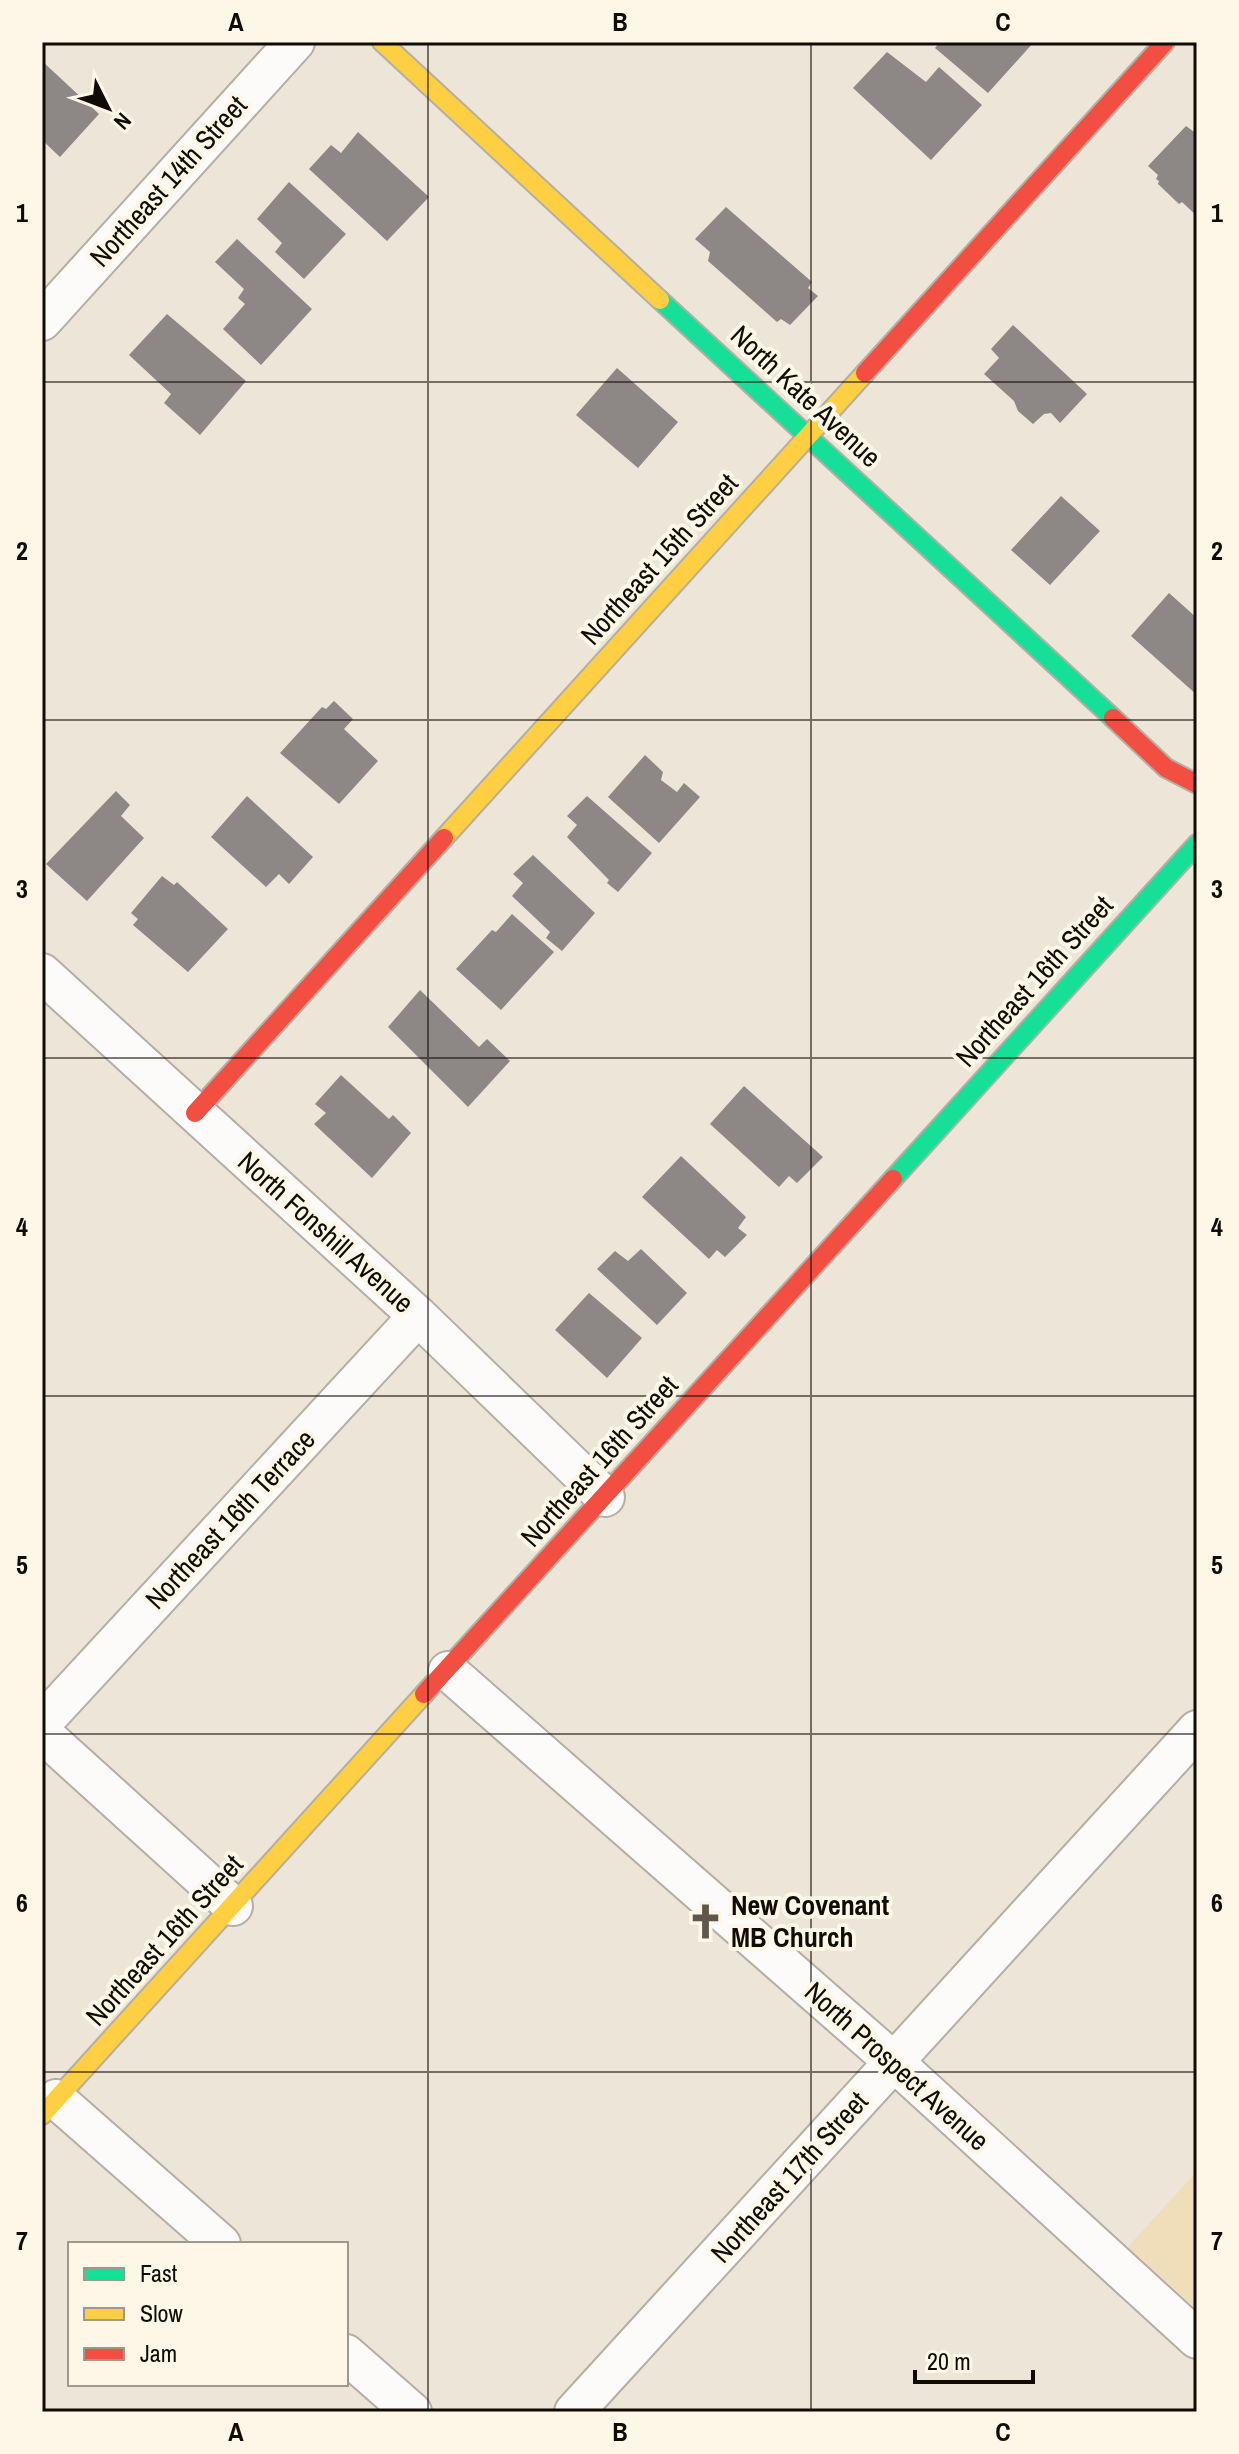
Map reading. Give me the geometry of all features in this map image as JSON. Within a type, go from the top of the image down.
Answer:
[{"type":"street","name":"Northeast 14th Street","points":[[42,321],[295,42]]},
{"type":"street","name":"North Kate Avenue","points":[[382,42],[1166,768],[1197,784]]},
{"type":"street","name":"Northeast 15th Street","points":[[195,1113],[1165,42]]},
{"type":"street","name":"Northeast 16th Street","points":[[49,2107],[1197,844]]},
{"type":"street","name":"North Fonshill Avenue","points":[[42,973],[418,1316],[605,1497]]},
{"type":"street","name":"Northeast 16th Terrace","points":[[42,1723],[418,1316]]},
{"type":"street","name":"North Prospect Avenue","points":[[448,1671],[894,2062],[1197,2339]]},
{"type":"street","name":"Northeast 17th Street","points":[[574,2412],[1197,1730]]},
{"type":"street","points":[[42,1733],[233,1906]]},
{"type":"street","points":[[49,2107],[218,2242]]},
{"type":"street","points":[[348,2356],[412,2412]]},
{"type":"shaded area","points":[[1197,2171],[1197,2309],[1128,2247]]},
{"type":"building","points":[[940,42],[1034,42],[988,93],[935,48]]},
{"type":"building","points":[[887,52],[926,82],[939,67],[982,105],[931,160],[853,88]]},
{"type":"building","points":[[42,61],[99,114],[60,157],[42,140]]},
{"type":"building","points":[[1186,126],[1197,134],[1197,216],[1158,184],[1158,175],[1148,166]]},
{"type":"building","points":[[358,132],[429,197],[387,241],[309,169],[331,145],[341,153]]},
{"type":"building","points":[[289,182],[346,234],[304,279],[275,252],[282,243],[257,219]]},
{"type":"building","points":[[726,207],[812,282],[808,288],[818,296],[790,325],[781,319],[777,322],[708,261],[710,252],[695,239]]},
{"type":"building","points":[[237,239],[312,309],[261,365],[223,329],[245,304],[238,298],[244,289],[215,262]]},
{"type":"building","points":[[167,314],[246,381],[200,435],[164,403],[171,394],[129,355]]},
{"type":"building","points":[[1013,325],[1087,394],[1060,423],[1051,413],[1044,414],[1033,424],[1018,411],[1014,401],[984,374],[999,358],[991,349]]},
{"type":"building","points":[[617,368],[678,422],[638,468],[576,415]]},
{"type":"building","points":[[1061,496],[1100,531],[1050,585],[1011,550]]},
{"type":"building","points":[[1169,593],[1197,618],[1197,695],[1131,636]]},
{"type":"building","points":[[334,701],[353,719],[344,729],[378,761],[339,804],[280,753],[322,707],[326,709]]},
{"type":"building","points":[[645,755],[663,772],[661,780],[677,792],[684,783],[700,797],[659,843],[608,797]]},
{"type":"building","points":[[116,791],[130,805],[121,816],[144,838],[87,901],[46,864]]},
{"type":"building","points":[[247,796],[313,857],[289,884],[279,874],[266,887],[211,837]]},
{"type":"building","points":[[587,796],[652,853],[618,892],[567,837],[577,825],[567,816]]},
{"type":"building","points":[[533,855],[595,913],[562,951],[546,938],[550,932],[512,896],[523,883],[513,874]]},
{"type":"building","points":[[162,876],[174,885],[177,882],[228,929],[188,972],[133,925],[138,919],[131,913]]},
{"type":"building","points":[[512,914],[554,952],[501,1010],[456,969],[492,930],[496,932]]},
{"type":"building","points":[[420,990],[479,1047],[487,1039],[510,1061],[468,1107],[388,1027]]},
{"type":"building","points":[[341,1075],[389,1119],[393,1115],[411,1133],[372,1178],[314,1124],[326,1113],[315,1104]]},
{"type":"building","points":[[744,1086],[823,1157],[797,1183],[789,1176],[779,1187],[710,1124]]},
{"type":"building","points":[[681,1156],[746,1217],[738,1228],[747,1235],[725,1257],[717,1250],[709,1259],[642,1197]]},
{"type":"building","points":[[641,1249],[687,1293],[657,1325],[597,1269],[615,1251],[628,1261]]},
{"type":"building","points":[[589,1293],[642,1338],[607,1378],[555,1330]]},
{"type":"traffic: fast","points":[[660,300],[1113,718]]},
{"type":"traffic: fast","points":[[893,1179],[1197,844]]},
{"type":"traffic: slow","points":[[382,42],[660,300]]},
{"type":"traffic: slow","points":[[444,838],[865,373]]},
{"type":"traffic: slow","points":[[42,2115],[424,1694]]},
{"type":"traffic: jam","points":[[865,373],[1165,42]]},
{"type":"traffic: jam","points":[[1113,718],[1166,768],[1197,784]]},
{"type":"traffic: jam","points":[[195,1113],[444,838]]},
{"type":"traffic: jam","points":[[424,1694],[893,1179]]},
{"type":"place","name":"New Covenant MB Church","points":[[705,1921]]}]
